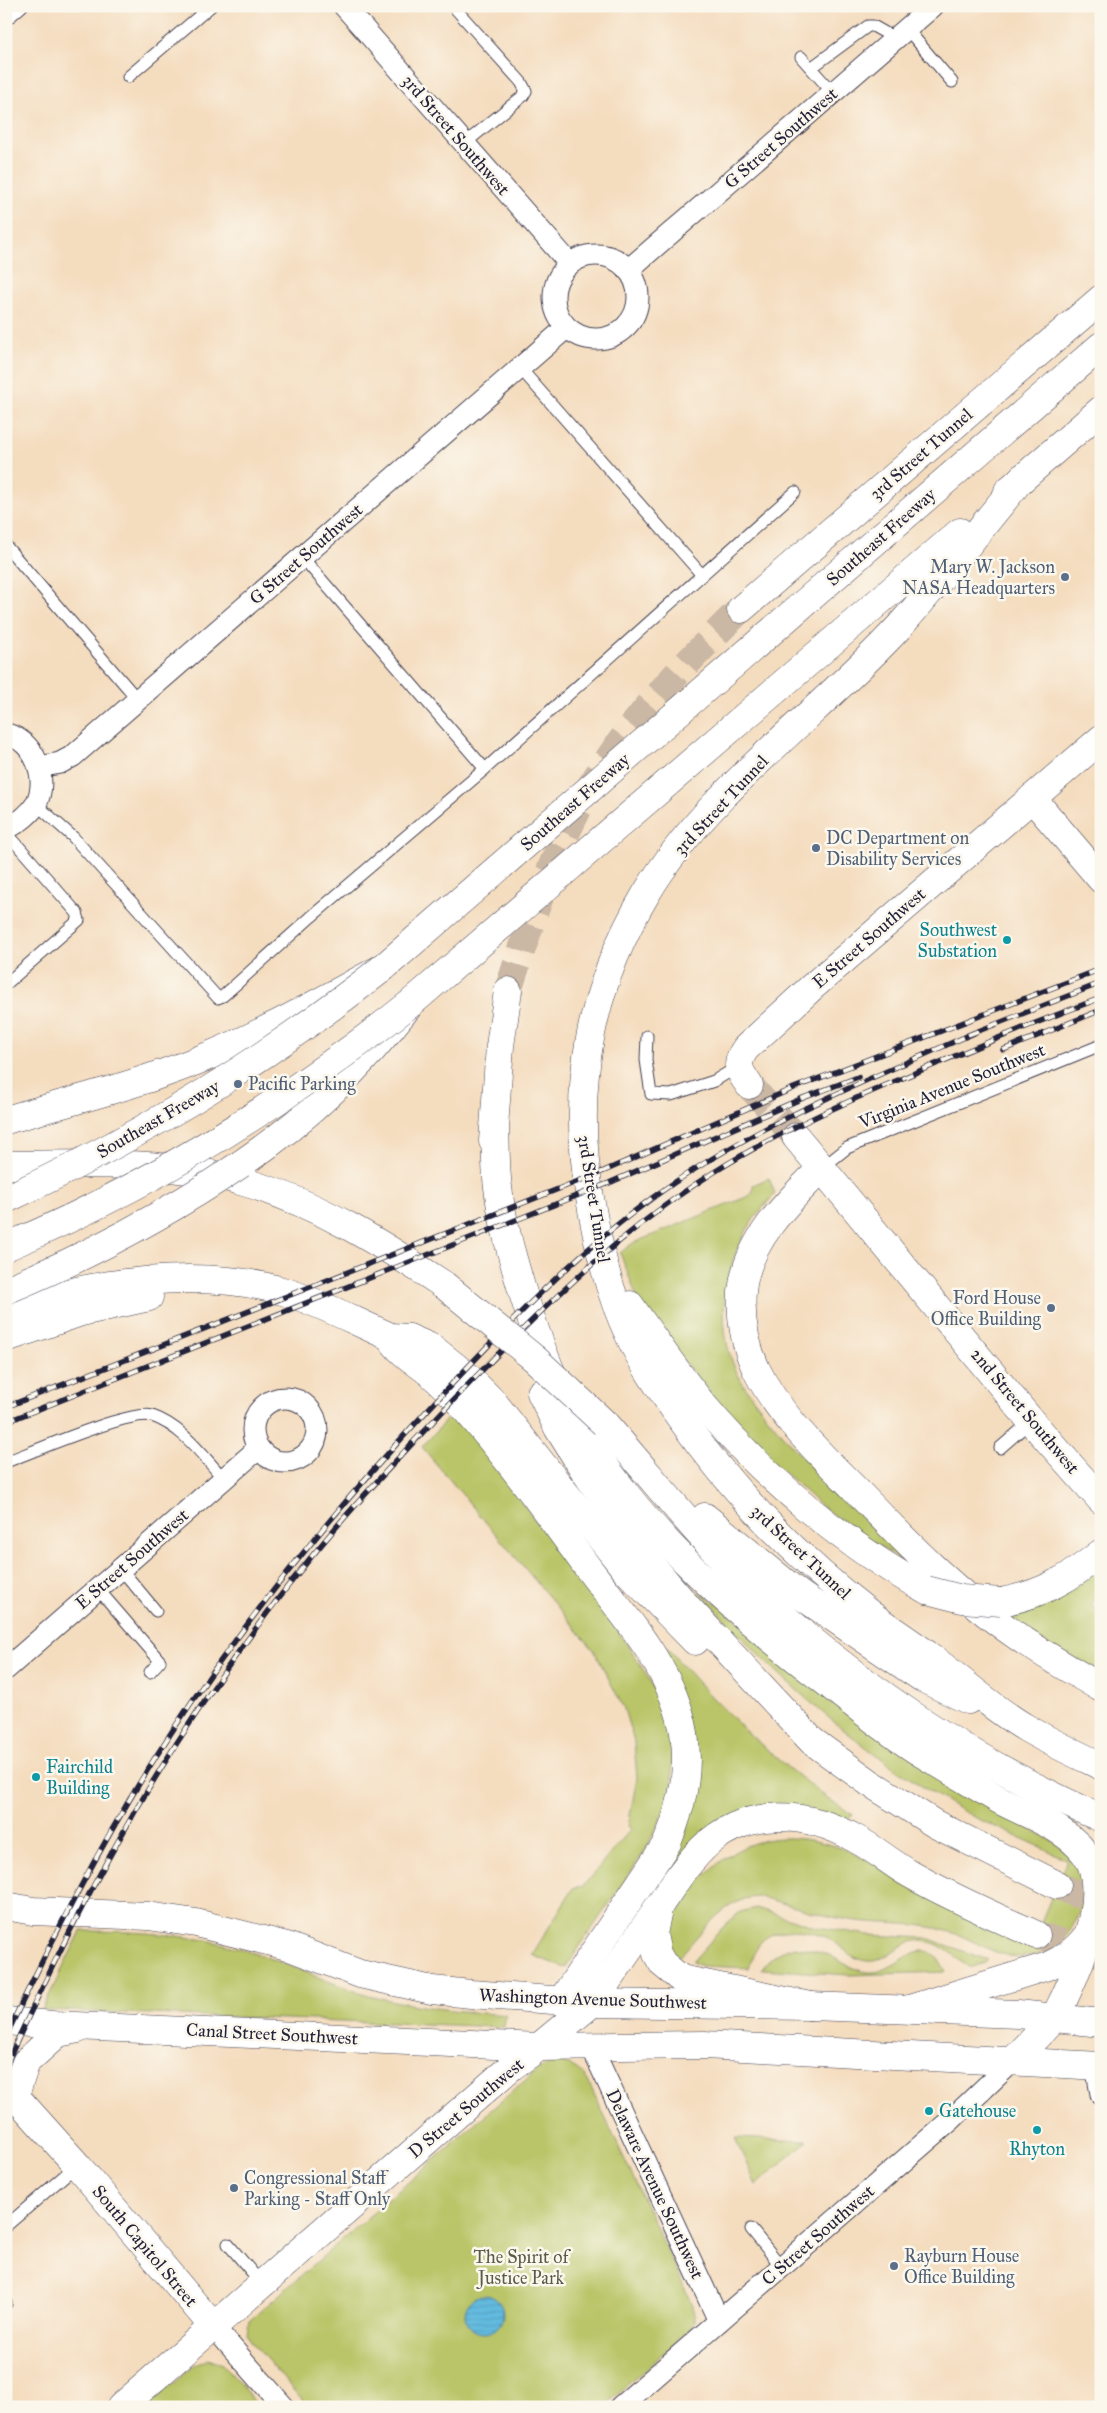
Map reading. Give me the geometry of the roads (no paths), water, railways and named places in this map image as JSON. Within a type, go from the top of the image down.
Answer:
[{"type":"main road","name":"3rd Street Tunnel","points":[[741,609],[1101,299]]},
{"type":"main road","name":"Southeast Freeway","points":[[6,1199],[127,1139],[224,1082],[316,1019],[384,967],[1101,346]]},
{"type":"main road","points":[[6,1247],[90,1208],[213,1140],[310,1077],[411,1003],[1101,410]]},
{"type":"main road","name":"3rd Street Tunnel","points":[[1022,478],[898,627],[692,830],[649,889],[631,919],[602,985],[593,1020],[583,1092],[582,1125],[586,1169],[605,1271],[630,1337],[647,1368],[690,1431],[763,1518],[814,1567],[870,1614],[1024,1727],[1101,1766]]},
{"type":"main road","name":"E Street Southwest","points":[[744,1075],[739,1058],[760,1034],[1101,739]]},
{"type":"main road","points":[[1032,798],[1101,879]]},
{"type":"main road","points":[[6,1120],[154,1076],[204,1058],[251,1037],[384,967]]},
{"type":"main road","points":[[508,991],[500,1046],[488,1189],[499,1273],[509,1310],[523,1349],[558,1428],[584,1470],[642,1554],[690,1610],[812,1740]]},
{"type":"main road","points":[[6,1290],[82,1256],[132,1230],[199,1192],[264,1148],[307,1116],[351,1075],[380,1043],[411,1003]]},
{"type":"main road","points":[[495,1123],[497,1186],[518,1275],[540,1345],[565,1402],[610,1475],[677,1551],[725,1598],[774,1641],[863,1712],[956,1775],[1066,1834],[1075,1842],[1092,1865],[1097,1879],[1098,1891],[1094,1926],[1069,1989],[1056,2017],[1014,2060]]},
{"type":"main road","name":"2nd Street Southwest","points":[[796,1138],[1031,1421],[1101,1500]]},
{"type":"main road","points":[[6,1173],[50,1164]]},
{"type":"main road","points":[[6,1165],[50,1164],[150,1167],[246,1182],[323,1213],[372,1238],[444,1285],[535,1359],[687,1501],[799,1594],[922,1678],[1024,1727]]},
{"type":"main road","points":[[822,1168],[766,1229],[754,1250],[745,1274],[742,1291],[743,1328],[748,1351],[757,1370],[777,1404],[832,1466],[947,1579],[1017,1636],[1101,1688]]},
{"type":"main road","points":[[605,1271],[661,1350],[704,1406],[764,1470],[849,1540],[927,1590],[962,1599],[1001,1602],[1034,1595],[1070,1577],[1101,1553]]},
{"type":"main road","points":[[6,1312],[76,1291],[137,1282],[225,1280],[286,1292],[391,1336],[409,1338],[432,1348],[467,1376],[494,1403],[626,1570],[730,1675],[812,1740],[870,1782],[935,1824],[1057,1885]]},
{"type":"main road","points":[[6,1338],[52,1320],[142,1298],[226,1290],[286,1292]]},
{"type":"main road","points":[[391,1336],[396,1346],[432,1375],[458,1401],[553,1520],[658,1665],[673,1696],[684,1732],[687,1766],[683,1795],[677,1819],[667,1843],[562,2000],[538,2047],[592,2048],[704,2045],[1014,2060],[1098,2066],[1101,2032]]},
{"type":"main road","points":[[604,1423],[748,1584],[814,1642],[855,1673],[949,1738],[1030,1786],[1095,1819]]},
{"type":"main road","name":"D Street Southwest","points":[[121,2407],[212,2325],[262,2284],[511,2067],[592,2002],[678,1876],[703,1848],[729,1828],[760,1818],[795,1817],[828,1825],[856,1839],[909,1874],[962,1902],[1036,1935]]},
{"type":"main road","name":"Washington Avenue Southwest","points":[[6,1906],[34,1911],[148,1916],[196,1923],[280,1944],[360,1974],[396,1983],[471,1994],[592,2002],[909,2009],[1056,2017],[1101,2023]]},
{"type":"main road","points":[[659,1906],[653,1934],[657,1954],[663,1964],[681,1979],[810,2006]]},
{"type":"main road","points":[[909,2009],[1062,1960],[1075,1950],[1094,1926]]},
{"type":"main road","name":"Canal Street Southwest","points":[[6,2021],[538,2047]]},
{"type":"main road","points":[[11,2090],[26,2062],[58,2033],[95,2026]]},
{"type":"main road","name":"South Capitol Street","points":[[11,2090],[212,2325]]},
{"type":"street","name":"3rd Street Southwest","points":[[344,6],[569,263]]},
{"type":"street","name":"G Street Southwest","points":[[628,270],[933,6]]},
{"type":"street","points":[[592,254],[605,255],[617,260],[628,270],[634,278],[638,292],[633,318],[624,328],[613,335],[600,339],[586,338],[566,328],[556,313],[553,300],[554,286],[560,273],[569,263],[580,257],[592,254]]},
{"type":"street","name":"G Street Southwest","points":[[39,767],[60,763],[73,756],[566,328]]},
{"type":"street","points":[[6,734],[22,742],[31,751],[39,767],[41,784],[36,804],[28,815],[6,830]]},
{"type":"street","name":"E Street Southwest","points":[[6,1669],[258,1448]]},
{"type":"street","name":"Delaware Avenue Southwest","points":[[592,2048],[719,2321]]},
{"type":"street","name":"C Street Southwest","points":[[620,2407],[952,2119],[1014,2060]]},
{"type":"street","points":[[1098,2066],[1101,2094]]},
{"type":"street","name":"South Capitol Street","points":[[212,2325],[284,2407]]},
{"type":"lane","points":[[6,20],[22,6]]},
{"type":"lane","points":[[128,77],[211,6]]},
{"type":"lane","points":[[453,6],[521,82],[526,91],[523,96],[464,144]]},
{"type":"lane","points":[[812,68],[868,26],[873,26],[901,34],[952,82]]},
{"type":"lane","points":[[802,57],[833,93]]},
{"type":"lane","points":[[520,368],[702,574]]},
{"type":"lane","points":[[36,804],[73,837],[218,998],[223,996],[310,917],[485,769],[795,492]]},
{"type":"lane","points":[[6,546],[138,700]]},
{"type":"lane","points":[[302,557],[485,769]]},
{"type":"lane","points":[[6,830],[77,913],[79,920],[6,984]]},
{"type":"lane","points":[[647,1036],[646,1060],[650,1094],[671,1095],[714,1081],[744,1075]]},
{"type":"lane","name":"Virginia Avenue Southwest","points":[[822,1168],[847,1148],[1101,1045]]},
{"type":"lane","points":[[6,1462],[117,1419],[150,1415],[178,1429],[224,1478]]},
{"type":"lane","points":[[1000,1448],[1031,1421]]},
{"type":"lane","points":[[121,1569],[156,1611]]},
{"type":"lane","points":[[98,1589],[160,1661],[150,1672]]},
{"type":"lane","points":[[6,2226],[77,2165]]},
{"type":"lane","points":[[750,2229],[782,2266]]},
{"type":"lane","points":[[228,2244],[262,2284]]},
{"type":"water","points":[[484,2295],[497,2301],[503,2314],[497,2327],[484,2333],[471,2327],[465,2314],[471,2301]]},
{"type":"tunnel","points":[[508,991],[544,885],[578,808],[592,784],[642,714],[680,671],[741,609]]},
{"type":"tunnel","points":[[749,1085],[796,1137]]},
{"type":"tunnel","points":[[1057,1885],[1101,1905]]},
{"type":"tunnel","points":[[1036,1935],[1101,1954]]},
{"type":"railway","points":[[6,1407],[604,1171],[794,1088],[1101,969]]},
{"type":"railway","points":[[968,1035],[1101,983]]},
{"type":"railway","points":[[6,2065],[84,1904],[136,1810],[187,1727],[242,1647],[301,1569],[363,1496],[519,1333],[611,1248],[643,1222],[676,1197],[735,1159],[808,1120],[859,1097],[1005,1035],[1101,998]]},
{"type":"railway","points":[[1003,1050],[1101,1010]]},
{"type":"railway","points":[[6,2036],[63,1920],[104,1844],[148,1769],[200,1689],[263,1604],[329,1521],[399,1441],[487,1347],[567,1268],[596,1243],[655,1196],[692,1171],[730,1148],[810,1106],[974,1033]]},
{"type":"railway","points":[[6,1422],[609,1183],[803,1098],[858,1077]]},
{"type":"place","name":"Mary W. Jackson NASA Headquarters","points":[[1065,577]]},
{"type":"place","name":"DC Department on Disability Services","points":[[816,848]]},
{"type":"place","name":"Southwest Substation","points":[[1007,940]]},
{"type":"place","name":"Pacific Parking","points":[[238,1084]]},
{"type":"place","name":"Ford House Office Building","points":[[1051,1308]]},
{"type":"place","name":"Fairchild Building","points":[[36,1777]]},
{"type":"place","name":"Gatehouse","points":[[929,2111]]},
{"type":"place","name":"Rhyton","points":[[1037,2130]]},
{"type":"place","name":"Congressional Staff Parking - Staff Only","points":[[234,2188]]},
{"type":"place","name":"Rayburn House Office Building","points":[[894,2266]]},
{"type":"park label","name":"The Spirit of Justice Park","points":[[521,2267]]}]
